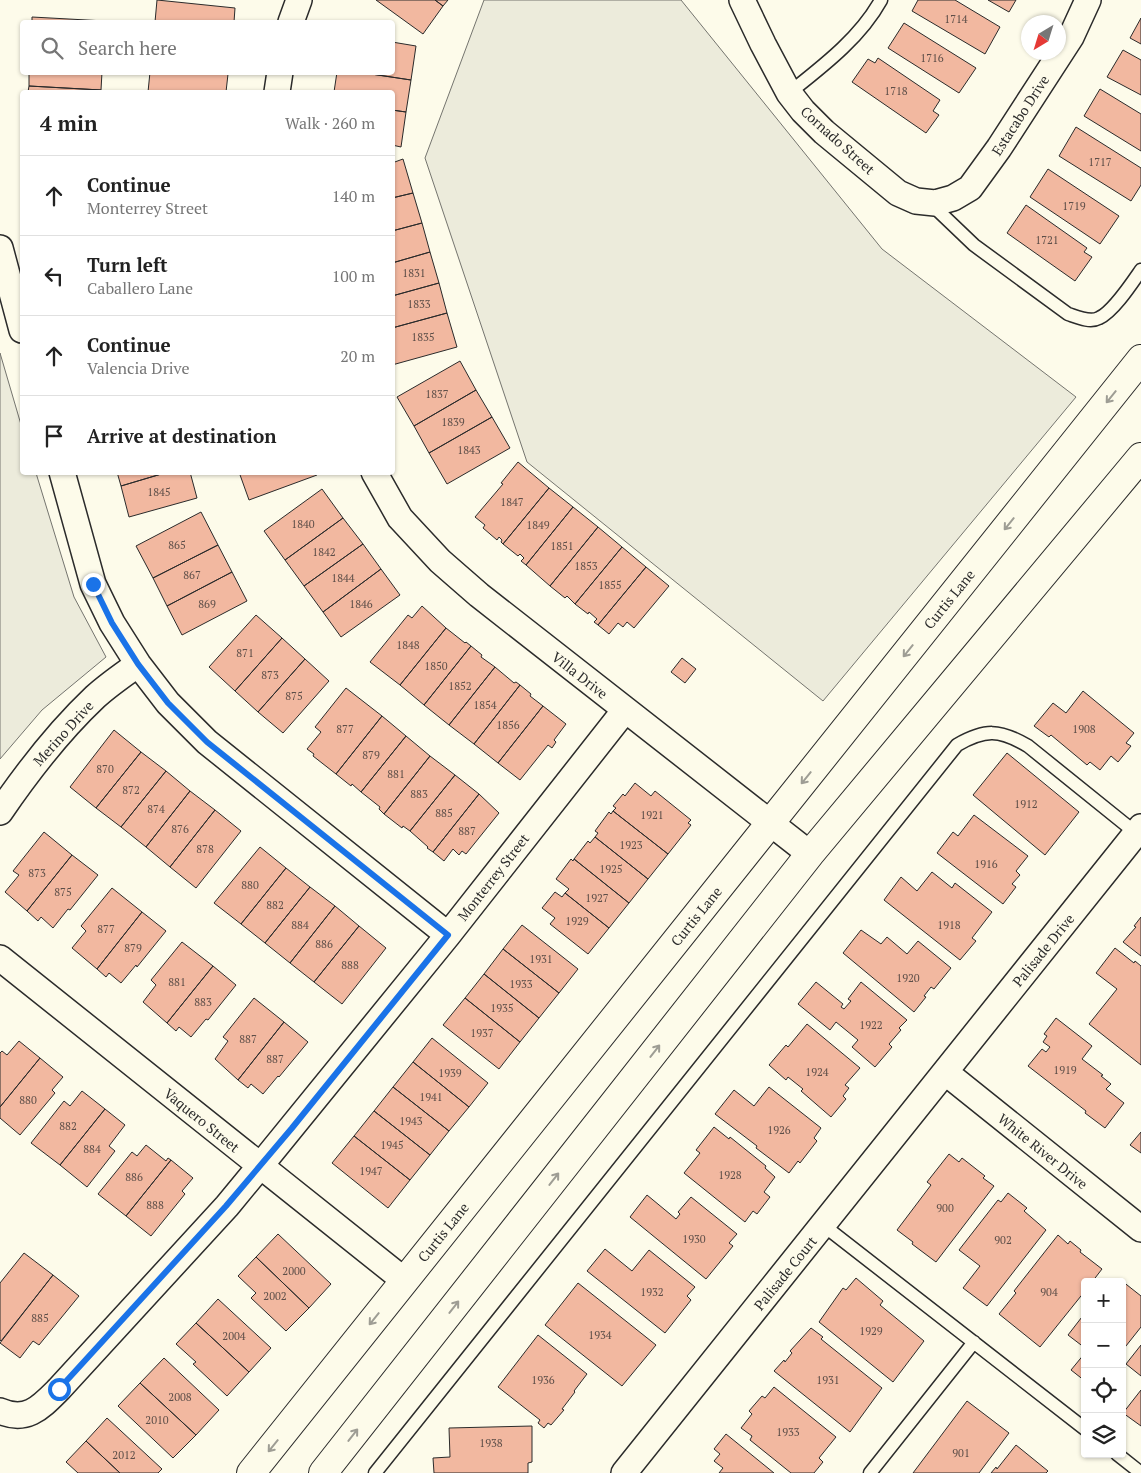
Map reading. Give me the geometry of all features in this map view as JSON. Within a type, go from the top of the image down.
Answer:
[{"type":"street","points":[[292,20],[299,0]]},
{"type":"street","name":"Cornado Street","points":[[742,0],[789,93],[803,111],[824,132],[898,193],[916,201],[929,202]]},
{"type":"street","name":"Estacabo Drive","points":[[929,202],[954,198],[970,188],[999,148],[1071,37],[1088,0]]},
{"type":"street","points":[[277,90],[280,75]]},
{"type":"street","points":[[0,248],[20,323]]},
{"type":"street","name":"Curtis Lane","points":[[251,1473],[1141,359]]},
{"type":"street","points":[[323,1473],[810,854],[1141,457]]},
{"type":"street","points":[[63,475],[93,584],[112,623],[138,664],[168,703],[207,742],[448,935]]},
{"type":"street","name":"Villa Drive","points":[[376,475],[400,518],[440,561],[479,595],[810,854]]},
{"type":"street","name":"Merino Drive","points":[[0,812],[45,751],[94,698],[138,664]]},
{"type":"street","name":"Monterrey Street","points":[[9,1413],[32,1412],[59,1389],[226,1206],[448,935],[625,710]]},
{"type":"street","name":"Palisade Drive","points":[[945,1072],[1139,830]]},
{"type":"street","name":"Vaquero Street","points":[[0,958],[404,1281]]},
{"type":"street","name":"Palisade Court","points":[[624,1473],[945,1072]]},
{"type":"street","name":"White River Drive","points":[[945,1072],[1141,1229]]},
{"type":"lane","points":[[789,93],[823,66],[853,38],[877,8],[881,0]]},
{"type":"lane","points":[[929,202],[974,245],[1068,314],[1082,319],[1098,319],[1107,312],[1141,270]]},
{"type":"lane","points":[[375,1473],[956,745],[973,736],[992,733],[1011,736],[1028,746],[1139,830]]},
{"type":"lane","points":[[823,1225],[1081,1426]]},
{"type":"lane","points":[[870,1473],[974,1342]]},
{"type":"lane","points":[[1122,1458],[1141,1473]]},
{"type":"shaded area","points":[[484,0],[681,0],[882,249],[1076,397],[823,701],[527,462],[425,158]]},
{"type":"shaded area","points":[[0,353],[20,421],[20,475],[37,475],[74,597],[106,657],[42,710],[0,759]]},
{"type":"building","points":[[157,0],[235,8],[234,20],[155,20]]},
{"type":"building","points":[[376,0],[435,0],[443,6],[423,34]]},
{"type":"building","points":[[435,0],[448,0],[443,6]]},
{"type":"building","points":[[918,0],[955,0],[1000,27],[985,54],[912,11]]},
{"type":"building","points":[[988,0],[1016,0],[1009,12]]},
{"type":"building","points":[[32,17],[87,20],[32,20]]},
{"type":"building","points":[[1141,18],[1141,44],[1130,38]]},
{"type":"building","points":[[904,23],[976,68],[959,93],[888,48]]},
{"type":"building","points":[[395,42],[416,46],[411,80],[378,75],[395,75]]},
{"type":"building","points":[[1123,50],[1141,60],[1141,95],[1107,77]]},
{"type":"building","points":[[878,58],[940,100],[933,111],[939,115],[926,133],[852,82],[868,59],[875,63]]},
{"type":"building","points":[[29,75],[102,75],[101,90],[29,86]]},
{"type":"building","points":[[150,75],[228,75],[226,90],[148,90]]},
{"type":"building","points":[[337,75],[378,75],[411,80],[406,112],[395,110],[395,90],[334,90]]},
{"type":"building","points":[[29,86],[101,90],[28,90]]},
{"type":"building","points":[[1100,89],[1141,114],[1141,151],[1084,116]]},
{"type":"building","points":[[395,110],[406,112],[401,147],[395,146]]},
{"type":"building","points":[[1076,127],[1141,168],[1141,185],[1131,201],[1059,156]]},
{"type":"building","points":[[403,159],[413,193],[395,197],[395,162]]},
{"type":"building","points":[[1048,169],[1119,216],[1100,244],[1030,197]]},
{"type":"building","points":[[413,193],[422,223],[395,230],[395,197]]},
{"type":"building","points":[[1026,205],[1087,248],[1084,252],[1092,257],[1075,281],[1007,233]]},
{"type":"building","points":[[422,223],[430,252],[395,262],[395,230]]},
{"type":"building","points":[[430,252],[439,283],[395,295],[395,262]]},
{"type":"building","points":[[439,283],[447,313],[395,327],[395,295]]},
{"type":"building","points":[[447,313],[457,347],[395,364],[395,327]]},
{"type":"building","points":[[460,361],[476,390],[414,426],[397,397]]},
{"type":"building","points":[[476,390],[492,417],[429,453],[414,426]]},
{"type":"building","points":[[492,417],[510,448],[447,484],[429,453]]},
{"type":"building","points":[[518,462],[549,488],[503,544],[499,537],[497,540],[483,528],[485,525],[475,517],[503,484],[501,483]]},
{"type":"building","points":[[118,475],[158,475],[121,486]]},
{"type":"building","points":[[158,475],[191,475],[197,498],[129,517],[121,486]]},
{"type":"building","points":[[240,475],[317,475],[249,500]]},
{"type":"building","points":[[549,488],[573,507],[526,565],[521,561],[524,558],[520,554],[518,556],[503,544]]},
{"type":"building","points":[[322,489],[343,518],[285,560],[264,531]]},
{"type":"building","points":[[573,507],[598,527],[550,586],[526,565]]},
{"type":"building","points":[[201,512],[218,545],[153,578],[136,546]]},
{"type":"building","points":[[343,518],[363,544],[304,586],[285,560]]},
{"type":"building","points":[[598,527],[622,547],[575,604],[567,596],[565,598],[550,586]]},
{"type":"building","points":[[363,544],[381,569],[323,612],[304,586]]},
{"type":"building","points":[[218,545],[232,572],[167,606],[153,578]]},
{"type":"building","points":[[622,547],[646,567],[598,625],[594,622],[597,619],[575,604]]},
{"type":"building","points":[[646,567],[669,586],[634,628],[627,622],[623,627],[618,623],[609,634],[598,625]]},
{"type":"building","points":[[381,569],[400,595],[341,637],[323,612]]},
{"type":"building","points":[[232,572],[247,601],[182,635],[167,606]]},
{"type":"building","points":[[422,606],[446,628],[400,685],[370,662],[408,615],[412,618]]},
{"type":"building","points":[[256,615],[282,638],[235,691],[209,667]]},
{"type":"building","points":[[446,628],[471,646],[424,705],[400,685]]},
{"type":"building","points":[[282,638],[305,659],[258,712],[235,691]]},
{"type":"building","points":[[471,646],[482,655],[481,657],[495,667],[449,725],[424,705]]},
{"type":"building","points":[[682,658],[696,669],[685,683],[671,672]]},
{"type":"building","points":[[305,659],[329,681],[283,733],[258,712]]},
{"type":"building","points":[[495,667],[514,683],[516,682],[520,685],[474,744],[449,725]]},
{"type":"building","points":[[520,685],[543,706],[498,763],[474,744]]},
{"type":"building","points":[[346,688],[382,716],[336,774],[307,749],[321,732],[315,727]]},
{"type":"building","points":[[1083,691],[1134,733],[1126,743],[1131,746],[1118,762],[1111,756],[1100,770],[1090,762],[1087,765],[1051,735],[1049,737],[1034,726],[1053,703],[1066,713]]},
{"type":"building","points":[[543,706],[566,724],[554,740],[556,742],[552,748],[548,745],[520,780],[498,763]]},
{"type":"building","points":[[382,716],[406,736],[361,792],[336,774]]},
{"type":"building","points":[[114,730],[141,752],[96,808],[70,787]]},
{"type":"building","points":[[406,736],[430,756],[384,814],[379,809],[380,807],[361,792]]},
{"type":"building","points":[[141,752],[166,771],[121,827],[96,808]]},
{"type":"building","points":[[1007,753],[1079,812],[1045,855],[973,795]]},
{"type":"building","points":[[430,756],[455,775],[410,831],[403,826],[402,828],[384,814]]},
{"type":"building","points":[[166,771],[190,791],[146,847],[121,827]]},
{"type":"building","points":[[455,775],[479,794],[433,852],[410,831]]},
{"type":"building","points":[[635,783],[651,796],[655,791],[691,820],[688,823],[691,825],[668,854],[613,811],[616,808],[613,806],[623,794],[625,796]]},
{"type":"building","points":[[190,791],[215,810],[170,867],[146,847]]},
{"type":"building","points":[[479,794],[499,813],[466,854],[462,851],[459,855],[453,849],[444,861],[433,852]]},
{"type":"building","points":[[215,810],[241,831],[196,888],[170,867]]},
{"type":"building","points":[[613,811],[668,854],[648,879],[595,837],[598,833],[595,831],[609,812],[611,814]]},
{"type":"building","points":[[974,815],[1028,856],[1016,871],[1020,875],[1012,884],[1016,887],[1003,904],[937,853],[953,832],[958,836]]},
{"type":"building","points":[[44,832],[72,855],[27,911],[5,892],[19,875],[13,871]]},
{"type":"building","points":[[595,837],[648,879],[629,903],[574,859],[588,841],[590,843]]},
{"type":"building","points":[[260,847],[286,868],[241,924],[214,903]]},
{"type":"building","points":[[72,855],[98,875],[53,928],[41,917],[38,921],[27,911]]},
{"type":"building","points":[[571,859],[573,861],[574,859],[629,903],[609,928],[565,893],[569,889],[556,879]]},
{"type":"building","points":[[286,868],[310,887],[265,943],[241,924]]},
{"type":"building","points":[[932,872],[952,888],[955,883],[992,912],[972,938],[976,941],[960,960],[884,900],[901,877],[917,891]]},
{"type":"building","points":[[310,887],[335,906],[290,963],[265,943]]},
{"type":"building","points":[[112,888],[142,912],[97,969],[72,948],[86,931],[81,926]]},
{"type":"building","points":[[555,892],[562,897],[565,893],[609,928],[588,954],[550,924],[555,918],[542,908]]},
{"type":"building","points":[[335,906],[359,926],[314,982],[290,963]]},
{"type":"building","points":[[142,912],[166,931],[137,967],[136,965],[121,983],[109,973],[106,977],[97,969]]},
{"type":"building","points":[[1141,917],[1141,956],[1123,942],[1136,927],[1134,926]]},
{"type":"building","points":[[522,925],[578,969],[559,993],[503,949]]},
{"type":"building","points":[[359,926],[386,948],[342,1004],[314,982]]},
{"type":"building","points":[[861,930],[881,944],[887,937],[907,954],[918,941],[951,968],[934,989],[931,987],[914,1012],[843,953]]},
{"type":"building","points":[[182,942],[213,966],[167,1023],[143,1002],[156,985],[151,980]]},
{"type":"building","points":[[1115,948],[1134,963],[1135,961],[1141,966],[1141,1065],[1089,1024],[1117,989],[1096,973]]},
{"type":"building","points":[[503,949],[559,993],[539,1018],[484,974]]},
{"type":"building","points":[[213,966],[236,985],[208,1020],[206,1019],[191,1037],[179,1027],[176,1031],[167,1023]]},
{"type":"building","points":[[484,974],[539,1018],[520,1042],[465,998]]},
{"type":"building","points":[[816,982],[843,1004],[841,1007],[844,1009],[851,1001],[848,999],[861,982],[907,1020],[899,1028],[901,1030],[889,1044],[892,1047],[875,1067],[852,1047],[858,1040],[836,1022],[830,1030],[798,1004]]},
{"type":"building","points":[[254,998],[284,1022],[238,1080],[215,1059],[228,1041],[223,1037]]},
{"type":"building","points":[[465,998],[520,1042],[499,1069],[443,1025]]},
{"type":"building","points":[[1056,1018],[1092,1046],[1082,1059],[1103,1075],[1101,1076],[1111,1084],[1106,1089],[1124,1103],[1105,1128],[1028,1066],[1042,1049],[1046,1052],[1050,1047],[1043,1042],[1047,1036],[1044,1034]]},
{"type":"building","points":[[284,1022],[308,1042],[263,1094],[251,1084],[248,1088],[238,1080]]},
{"type":"building","points":[[807,1024],[860,1068],[845,1085],[849,1088],[843,1096],[846,1099],[831,1117],[801,1091],[803,1089],[788,1077],[786,1080],[769,1065],[786,1045],[788,1047]]},
{"type":"building","points":[[432,1038],[488,1083],[469,1107],[413,1062]]},
{"type":"building","points":[[19,1041],[40,1058],[0,1107],[0,1053],[2,1051],[7,1055]]},
{"type":"building","points":[[40,1058],[63,1077],[52,1090],[55,1093],[20,1135],[0,1118],[0,1107]]},
{"type":"building","points":[[413,1062],[469,1107],[449,1131],[393,1087]]},
{"type":"building","points":[[393,1087],[449,1131],[430,1155],[374,1111]]},
{"type":"building","points":[[769,1087],[821,1128],[814,1138],[817,1141],[800,1163],[798,1161],[789,1173],[715,1114],[734,1090],[754,1106]]},
{"type":"building","points":[[82,1091],[105,1109],[60,1165],[31,1143],[64,1101],[70,1106]]},
{"type":"building","points":[[105,1109],[125,1125],[109,1146],[115,1151],[87,1187],[60,1165]]},
{"type":"building","points":[[374,1111],[430,1155],[410,1180],[354,1136]]},
{"type":"building","points":[[714,1127],[729,1139],[730,1137],[766,1166],[765,1168],[775,1177],[764,1192],[770,1197],[757,1214],[753,1211],[745,1222],[684,1173],[700,1153],[696,1150]]},
{"type":"building","points":[[1141,1132],[1141,1153],[1130,1145]]},
{"type":"building","points":[[354,1136],[410,1180],[388,1208],[332,1163]]},
{"type":"building","points":[[146,1145],[166,1161],[168,1158],[171,1160],[126,1216],[98,1194],[132,1152],[137,1156]]},
{"type":"building","points":[[949,1154],[959,1162],[962,1158],[985,1176],[983,1178],[994,1186],[936,1262],[897,1230],[931,1185],[927,1182]]},
{"type":"building","points":[[171,1160],[193,1178],[182,1191],[185,1194],[151,1236],[126,1216]]},
{"type":"building","points":[[1008,1193],[1027,1208],[1024,1211],[1046,1230],[987,1306],[963,1288],[980,1266],[959,1250],[998,1200],[1001,1202]]},
{"type":"building","points":[[647,1195],[676,1219],[680,1214],[678,1212],[691,1197],[737,1234],[729,1243],[733,1246],[706,1279],[630,1217]]},
{"type":"building","points":[[278,1234],[331,1284],[309,1308],[256,1257]]},
{"type":"building","points":[[1058,1235],[1068,1244],[1070,1241],[1081,1250],[1080,1252],[1102,1269],[1095,1278],[1081,1278],[1081,1296],[1040,1347],[999,1314],[1016,1293],[1014,1291]]},
{"type":"building","points":[[605,1249],[632,1271],[649,1250],[695,1287],[687,1296],[691,1300],[665,1333],[587,1271]]},
{"type":"building","points":[[24,1253],[53,1275],[1,1341],[0,1283]]},
{"type":"building","points":[[256,1257],[309,1308],[286,1331],[251,1298],[256,1293],[238,1276]]},
{"type":"building","points":[[53,1275],[79,1296],[39,1345],[33,1341],[20,1358],[0,1343]]},
{"type":"building","points":[[856,1278],[883,1301],[880,1305],[924,1341],[893,1382],[819,1322],[843,1288],[846,1290]]},
{"type":"building","points":[[578,1283],[656,1345],[622,1386],[545,1325]]},
{"type":"building","points":[[1126,1284],[1141,1296],[1141,1327],[1126,1346]]},
{"type":"building","points":[[218,1299],[271,1348],[249,1372],[196,1323]]},
{"type":"building","points":[[1081,1318],[1081,1345],[1068,1335]]},
{"type":"building","points":[[196,1323],[249,1372],[227,1396],[193,1364],[196,1362],[176,1344]]},
{"type":"building","points":[[811,1328],[823,1337],[821,1339],[882,1388],[850,1432],[774,1371],[784,1360],[785,1362],[792,1353],[790,1351]]},
{"type":"building","points":[[538,1335],[587,1374],[562,1409],[564,1410],[551,1425],[548,1423],[544,1428],[538,1423],[540,1420],[498,1387]]},
{"type":"building","points":[[1141,1345],[1141,1376],[1126,1364]]},
{"type":"building","points":[[164,1358],[219,1410],[196,1435],[140,1383]]},
{"type":"building","points":[[1081,1358],[1081,1378],[1071,1370]]},
{"type":"building","points":[[140,1383],[196,1435],[173,1458],[118,1406]]},
{"type":"building","points":[[774,1387],[836,1437],[819,1458],[823,1462],[814,1473],[791,1473],[750,1440],[752,1436],[741,1428],[752,1414],[749,1411],[762,1396],[765,1398]]},
{"type":"building","points":[[1141,1390],[1141,1426],[1126,1415],[1126,1409]]},
{"type":"building","points":[[967,1401],[1009,1433],[979,1473],[913,1473]]},
{"type":"building","points":[[107,1418],[162,1469],[158,1473],[120,1473],[86,1441]]},
{"type":"building","points":[[532,1426],[532,1462],[528,1463],[528,1473],[434,1473],[433,1458],[450,1457],[449,1428]]},
{"type":"building","points":[[726,1434],[774,1473],[719,1473],[723,1468],[714,1461],[720,1454],[714,1449]]},
{"type":"building","points":[[86,1441],[120,1473],[78,1473],[66,1462]]},
{"type":"building","points":[[1016,1445],[1048,1471],[1046,1473],[991,1473],[996,1467],[997,1469]]},
{"type":"route","points":[[59,1389],[226,1206],[292,1128],[448,935],[207,742],[168,703],[138,664],[112,623],[93,584]]}]
